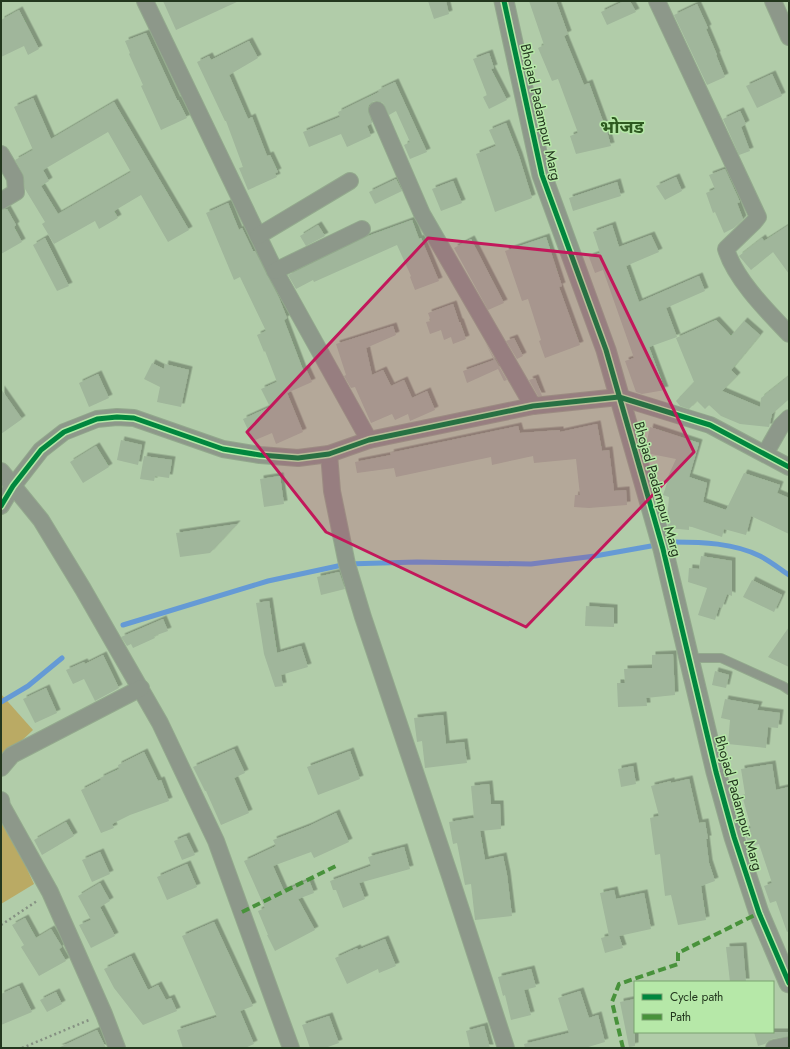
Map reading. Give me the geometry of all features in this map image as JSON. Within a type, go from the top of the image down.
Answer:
[{"type":"street","points":[[145,1],[275,271],[369,440]]},
{"type":"street","name":"Bhojad Padampur Marg","points":[[504,1],[542,175],[606,350],[663,549],[716,772],[734,837],[759,913],[789,983]]},
{"type":"street","points":[[657,1],[758,217],[726,249],[729,259],[754,296],[789,334]]},
{"type":"street","points":[[773,1],[789,37]]},
{"type":"street","points":[[377,110],[422,214],[533,406]]},
{"type":"street","points":[[1,154],[14,178],[16,192],[1,201]]},
{"type":"street","points":[[258,236],[350,181]]},
{"type":"street","points":[[275,271],[362,229]]},
{"type":"street","points":[[1,506],[13,486],[41,450],[64,432],[97,419],[117,417],[134,418],[224,449],[260,455],[298,458],[329,454],[369,440],[533,406],[619,397],[710,425],[789,467]]},
{"type":"street","points":[[765,454],[781,426],[789,418]]},
{"type":"street","points":[[329,454],[332,491],[347,564],[363,617],[506,1048]]},
{"type":"street","points":[[1,471],[41,520],[83,589],[160,723],[216,841],[291,1048]]},
{"type":"street","points":[[1,768],[12,755],[141,688]]},
{"type":"street","points":[[1,800],[2,806],[50,892],[104,1014],[117,1048]]},
{"type":"street","points":[[774,1048],[789,1045]]},
{"type":"lane","points":[[689,658],[721,658],[789,690]]},
{"type":"path","points":[[1,925],[50,892]]},
{"type":"path","points":[[22,1048],[104,1014]]},
{"type":"highlighted area","points":[[428,238],[600,256],[694,452],[526,627],[326,532],[247,432]]},
{"type":"shaded area","points":[[1,694],[33,730],[1,760]]},
{"type":"shaded area","points":[[1,812],[34,884],[1,904]]},
{"type":"building","points":[[163,1],[239,1],[176,30]]},
{"type":"building","points":[[428,1],[446,1],[449,14],[434,19]]},
{"type":"building","points":[[529,1],[556,1],[568,34],[564,36],[584,85],[589,83],[605,124],[611,146],[576,154],[570,136],[578,133],[558,79],[552,81],[538,48],[544,45]]},
{"type":"building","points":[[624,1],[630,1],[636,12],[607,25],[601,12]]},
{"type":"building","points":[[697,4],[708,28],[706,29],[725,77],[707,85],[674,15]]},
{"type":"building","points":[[19,10],[39,49],[28,55],[24,46],[1,57],[1,20]]},
{"type":"building","points":[[146,33],[187,118],[161,130],[141,86],[143,85],[129,54],[130,53],[125,41]]},
{"type":"building","points":[[249,41],[258,58],[229,75],[248,119],[252,117],[267,156],[270,155],[278,172],[275,173],[277,177],[248,190],[239,168],[243,167],[226,121],[197,62],[209,56],[211,60]]},
{"type":"building","points":[[489,53],[494,68],[491,69],[507,100],[489,109],[483,97],[487,95],[473,59]]},
{"type":"building","points":[[772,74],[782,96],[757,108],[746,86]]},
{"type":"building","points":[[395,82],[427,152],[410,159],[404,145],[410,142],[396,111],[389,115],[383,103],[378,101],[373,101],[369,105],[368,109],[372,123],[367,126],[371,136],[347,147],[341,134],[309,147],[303,132],[340,117],[338,112],[379,92],[378,90]]},
{"type":"building","points":[[33,98],[51,139],[114,102],[189,230],[168,242],[141,195],[114,211],[118,218],[99,229],[95,221],[54,244],[42,224],[45,222],[25,189],[23,174],[15,160],[33,150],[14,107]],"holes":[[[108,132],[131,172],[58,214],[41,186],[49,181],[43,170]]]},
{"type":"building","points":[[740,111],[746,124],[741,127],[750,151],[739,155],[723,119]]},
{"type":"building","points":[[506,123],[519,156],[532,198],[495,212],[476,154],[496,146],[489,130]]},
{"type":"building","points":[[725,169],[740,202],[737,203],[743,219],[734,228],[724,233],[715,212],[713,213],[706,193],[715,189],[709,175]]},
{"type":"building","points":[[676,177],[682,191],[665,200],[656,186]]},
{"type":"building","points":[[396,179],[402,191],[375,204],[369,192]]},
{"type":"building","points":[[453,181],[462,203],[441,211],[432,189]]},
{"type":"building","points":[[617,182],[621,196],[573,211],[569,198]]},
{"type":"building","points":[[228,203],[239,230],[242,228],[279,298],[287,318],[284,320],[303,370],[306,369],[312,382],[287,393],[303,432],[276,444],[272,433],[253,441],[243,419],[270,407],[261,389],[277,382],[257,335],[266,331],[240,277],[234,280],[206,213]]},
{"type":"building","points":[[7,209],[16,225],[14,227],[22,242],[1,254],[1,210]]},
{"type":"building","points":[[412,220],[419,239],[421,238],[439,281],[415,290],[410,277],[411,276],[397,245],[314,282],[313,280],[296,289],[288,275],[368,236]]},
{"type":"building","points":[[318,225],[325,236],[306,246],[300,236]]},
{"type":"building","points":[[612,225],[619,247],[651,235],[659,252],[626,266],[639,302],[699,276],[705,291],[666,308],[677,337],[649,347],[665,390],[642,394],[636,392],[625,361],[634,358],[603,270],[595,273],[589,257],[600,253],[593,232]]},
{"type":"building","points":[[789,225],[789,274],[773,252],[751,270],[739,256],[762,238],[764,241]]},
{"type":"building","points":[[546,237],[562,286],[559,287],[580,345],[545,358],[528,299],[522,301],[505,251]]},
{"type":"building","points":[[45,238],[69,286],[57,291],[33,245]]},
{"type":"building","points":[[471,239],[504,303],[488,310],[454,248]]},
{"type":"building","points":[[453,304],[466,339],[453,344],[451,337],[444,340],[441,330],[430,334],[426,322],[431,321],[428,313]]},
{"type":"building","points":[[716,320],[731,336],[744,321],[760,335],[731,370],[737,376],[722,391],[760,407],[761,398],[789,376],[789,399],[772,414],[769,427],[740,424],[721,416],[709,405],[705,409],[697,401],[689,409],[680,406],[676,401],[694,382],[676,338]]},
{"type":"building","points":[[393,326],[396,335],[366,348],[372,375],[383,370],[391,386],[404,380],[412,398],[427,391],[435,410],[410,421],[408,414],[395,420],[392,414],[371,423],[355,387],[351,388],[344,376],[346,375],[336,344]]},
{"type":"building","points":[[514,338],[523,356],[517,359],[506,341]]},
{"type":"building","points":[[485,342],[507,380],[504,381],[498,369],[467,383],[463,371],[494,360]]},
{"type":"building","points":[[152,363],[164,369],[165,364],[189,370],[181,407],[157,402],[160,387],[144,379]]},
{"type":"building","points":[[98,374],[109,398],[89,407],[79,383]]},
{"type":"building","points":[[535,378],[542,396],[538,396],[529,380]]},
{"type":"building","points":[[1,389],[22,419],[1,434]]},
{"type":"building","points":[[597,424],[602,451],[609,450],[614,491],[626,490],[627,505],[589,508],[574,507],[575,495],[580,495],[576,459],[534,463],[533,456],[492,465],[491,457],[396,477],[394,468],[357,473],[355,462],[391,455],[390,453],[518,426],[520,433],[560,430],[560,432]]},
{"type":"building","points":[[650,427],[699,443],[689,477],[707,483],[703,502],[726,510],[744,473],[780,485],[777,493],[789,498],[789,534],[751,516],[746,535],[724,529],[722,537],[689,526],[689,530],[668,528],[669,497],[663,495],[667,483],[665,483],[676,459],[651,454],[647,441]]},
{"type":"building","points":[[121,440],[142,445],[138,465],[117,460]]},
{"type":"building","points":[[96,446],[109,467],[83,483],[70,462]]},
{"type":"building","points":[[144,456],[172,460],[169,478],[155,476],[154,481],[140,479]]},
{"type":"building","points":[[280,476],[284,504],[264,507],[260,479]]},
{"type":"building","points":[[237,524],[210,553],[180,557],[176,533]]},
{"type":"building","points":[[701,556],[732,561],[732,596],[727,594],[722,608],[719,607],[715,620],[698,615],[707,588],[688,582],[689,568],[699,569]]},
{"type":"building","points":[[339,572],[345,589],[321,595],[317,577]]},
{"type":"building","points":[[752,580],[782,595],[774,612],[743,597]]},
{"type":"building","points":[[269,601],[277,653],[301,646],[308,667],[281,675],[283,686],[275,687],[264,654],[256,603]]},
{"type":"building","points":[[586,606],[614,608],[614,627],[585,626]]},
{"type":"building","points":[[163,619],[168,631],[154,636],[155,638],[133,648],[131,644],[127,646],[121,637]]},
{"type":"building","points":[[789,627],[789,667],[768,657]]},
{"type":"building","points":[[673,654],[675,695],[646,698],[647,706],[618,707],[617,683],[625,683],[624,669],[652,668],[652,655]]},
{"type":"building","points":[[103,655],[119,688],[95,701],[84,679],[73,684],[66,670],[84,662],[85,664]]},
{"type":"building","points":[[715,671],[729,675],[726,688],[712,685]]},
{"type":"building","points":[[46,688],[57,713],[35,723],[23,699]]},
{"type":"building","points":[[725,699],[759,705],[757,710],[780,713],[778,728],[768,727],[766,748],[728,744],[730,720],[721,718]]},
{"type":"building","points":[[443,715],[446,744],[464,742],[467,763],[425,768],[422,741],[417,742],[414,718]]},
{"type":"building","points":[[234,749],[245,773],[234,778],[249,813],[221,825],[206,791],[193,767]]},
{"type":"building","points":[[350,751],[360,779],[318,795],[307,767]]},
{"type":"building","points":[[144,752],[158,781],[161,780],[169,801],[130,815],[112,824],[114,828],[101,833],[81,790],[101,780],[100,778],[119,769],[118,765]]},
{"type":"building","points":[[772,764],[776,790],[789,787],[789,931],[787,932],[776,901],[770,903],[764,886],[772,883],[759,844],[749,847],[744,830],[751,828],[742,795],[745,794],[741,769]]},
{"type":"building","points":[[633,766],[636,784],[621,787],[618,769]]},
{"type":"building","points":[[689,779],[699,823],[705,822],[708,839],[706,839],[709,863],[715,881],[701,886],[706,920],[678,925],[671,895],[665,896],[660,854],[655,855],[650,818],[659,816],[651,786],[671,781],[671,783]]},
{"type":"building","points":[[489,784],[491,804],[500,804],[501,829],[480,831],[485,860],[503,856],[512,916],[475,920],[471,884],[465,885],[457,843],[453,844],[449,822],[474,818],[471,786]]},
{"type":"building","points":[[336,813],[349,842],[314,858],[311,852],[273,866],[284,891],[309,880],[314,893],[298,899],[315,930],[275,951],[258,911],[265,908],[244,861],[276,846],[273,840],[309,826]]},
{"type":"building","points":[[66,822],[74,836],[42,855],[34,840]]},
{"type":"building","points":[[186,836],[195,855],[182,860],[174,841]]},
{"type":"building","points":[[404,847],[410,869],[359,883],[365,899],[343,908],[336,890],[333,890],[330,881],[371,866],[368,857]]},
{"type":"building","points":[[100,852],[110,874],[92,882],[82,860]]},
{"type":"building","points":[[187,864],[197,887],[167,900],[157,877]]},
{"type":"building","points":[[100,883],[110,901],[100,907],[115,936],[91,948],[79,925],[91,920],[78,896]]},
{"type":"building","points":[[614,890],[616,899],[644,893],[651,929],[619,936],[623,948],[605,953],[601,938],[609,936],[600,893]]},
{"type":"building","points":[[25,918],[36,938],[51,929],[62,947],[59,949],[66,961],[39,976],[21,947],[24,945],[12,925]]},
{"type":"building","points":[[214,922],[253,1006],[240,1011],[254,1044],[245,1048],[183,1048],[177,1030],[217,1017],[182,936]]},
{"type":"building","points":[[385,939],[396,966],[379,973],[378,969],[347,984],[335,958],[357,948],[358,950]]},
{"type":"building","points":[[743,946],[746,981],[730,981],[726,947]]},
{"type":"building","points":[[131,956],[148,990],[158,985],[166,1000],[171,998],[177,1011],[143,1025],[114,988],[104,969]]},
{"type":"building","points":[[531,969],[536,987],[524,990],[531,1015],[511,1020],[505,995],[503,996],[498,977]]},
{"type":"building","points":[[19,986],[32,1012],[1,1025],[1,994]]},
{"type":"building","points":[[580,991],[589,1018],[598,1015],[605,1042],[585,1048],[525,1048],[524,1044],[569,1033],[558,998]]},
{"type":"building","points":[[56,992],[62,1004],[47,1012],[40,1000]]},
{"type":"building","points":[[634,999],[635,1046],[629,1047],[620,1002]]},
{"type":"building","points":[[329,1016],[339,1043],[325,1048],[310,1048],[302,1025]]},
{"type":"building","points":[[484,1026],[490,1048],[470,1048],[466,1031]]},
{"type":"building","points":[[97,1030],[106,1048],[58,1048]]},
{"type":"building","points":[[789,1032],[789,1036],[772,1039],[765,1044],[758,1046],[754,1033]]},
{"type":"waterway","points":[[674,542],[696,542],[740,548],[764,558],[789,575]]},
{"type":"waterway","points":[[123,625],[268,581],[347,564],[417,562],[531,564],[595,556],[651,546]]},
{"type":"waterway","points":[[1,702],[28,686],[62,658]]},
{"type":"marked path","points":[[242,912],[336,866]]},
{"type":"marked path","points":[[623,1048],[612,1002],[619,984],[678,964],[678,953],[759,913]]},
{"type":"cycle path","points":[[504,1],[542,175],[606,350],[663,549],[716,772],[734,837],[759,913],[789,983]]},
{"type":"cycle path","points":[[1,506],[13,486],[41,450],[64,432],[97,419],[117,417],[134,418],[223,449],[260,455],[298,458],[329,454],[369,440],[533,406],[619,397],[710,425],[789,467]]},
{"type":"district","name":"भोजड","points":[[622,127]]}]
